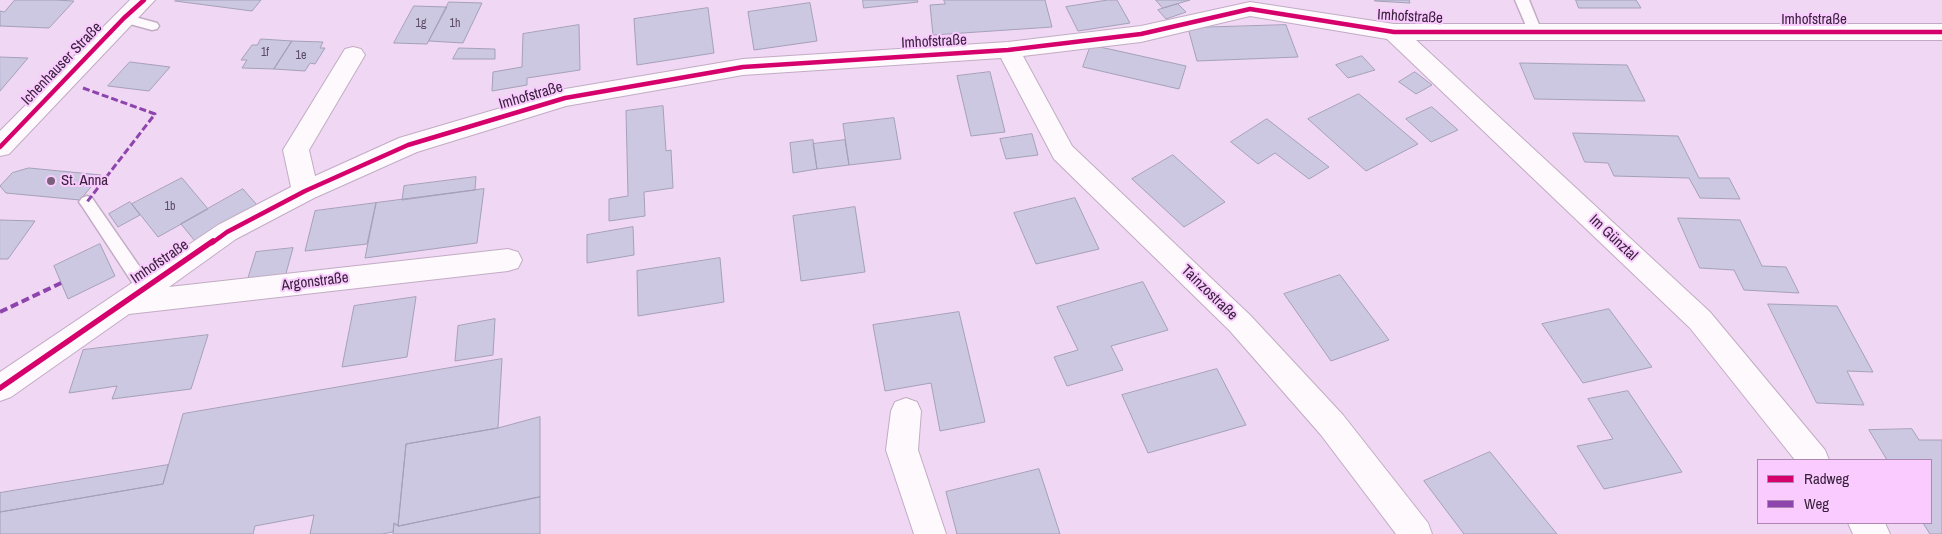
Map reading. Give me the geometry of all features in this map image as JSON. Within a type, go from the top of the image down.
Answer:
[{"type":"street","name":"Ichenhauser Straße","points":[[0,147],[124,18],[144,0]]},
{"type":"street","name":"Imhofstraße","points":[[0,388],[227,232],[305,191],[408,145],[565,98],[743,67],[1008,50],[1141,34],[1245,4],[1394,32],[1942,32]]},
{"type":"street","name":"Im Günztal","points":[[1394,32],[1700,320],[1813,459]]},
{"type":"street","name":"Tainzostraße","points":[[1008,50],[1063,152],[1246,330],[1332,425],[1416,534]]},
{"type":"street","points":[[305,191],[296,150],[353,55]]},
{"type":"street","name":"Argonstraße","points":[[134,296],[508,260]]},
{"type":"street","points":[[906,412],[902,450],[930,534]]},
{"type":"street","points":[[1865,524],[1874,534]]},
{"type":"lane","points":[[1522,0],[1536,32]]},
{"type":"lane","points":[[124,18],[152,26]]},
{"type":"lane","points":[[87,202],[134,296]]},
{"type":"building","points":[[15,0],[74,1],[49,28],[0,26],[0,11],[4,12]]},
{"type":"building","points":[[176,0],[261,0],[252,11]]},
{"type":"building","points":[[863,0],[917,0],[918,2],[864,8]]},
{"type":"building","points":[[944,0],[1045,0],[1052,27],[933,35],[930,5],[945,4]]},
{"type":"building","points":[[1117,0],[1130,23],[1078,31],[1066,7]]},
{"type":"building","points":[[1156,0],[1190,0],[1163,8]]},
{"type":"building","points":[[1409,0],[1410,3],[1375,1]]},
{"type":"building","points":[[1576,0],[1636,0],[1641,8],[1579,8]]},
{"type":"building","points":[[449,2],[482,3],[463,43],[429,41]]},
{"type":"building","points":[[810,3],[817,41],[754,50],[748,12]]},
{"type":"building","points":[[1178,4],[1186,12],[1166,19],[1158,10]]},
{"type":"building","points":[[414,6],[447,7],[427,44],[394,43]]},
{"type":"building","points":[[708,8],[714,53],[637,65],[634,19]]},
{"type":"building","points":[[579,25],[580,70],[527,78],[527,85],[492,91],[493,72],[522,67],[523,34]]},
{"type":"building","points":[[1286,25],[1298,57],[1197,61],[1188,28]]},
{"type":"building","points":[[261,39],[292,41],[274,69],[242,68],[247,60],[241,60],[252,45],[257,45]]},
{"type":"building","points":[[292,41],[323,42],[320,48],[325,48],[315,64],[310,63],[305,71],[274,69]]},
{"type":"building","points":[[1091,45],[1186,66],[1179,89],[1083,67]]},
{"type":"building","points":[[459,48],[495,49],[495,59],[453,59]]},
{"type":"building","points":[[1362,56],[1375,70],[1348,78],[1336,65]]},
{"type":"building","points":[[0,57],[28,58],[0,91]]},
{"type":"building","points":[[130,62],[170,67],[149,91],[108,86]]},
{"type":"building","points":[[1520,63],[1627,65],[1645,101],[1535,99]]},
{"type":"building","points":[[990,72],[1005,132],[971,136],[957,76]]},
{"type":"building","points":[[1415,72],[1432,85],[1416,94],[1399,82]]},
{"type":"building","points":[[1359,94],[1418,144],[1366,171],[1308,119]]},
{"type":"building","points":[[663,106],[666,151],[671,150],[673,188],[644,192],[645,216],[609,221],[609,199],[628,196],[626,111]]},
{"type":"building","points":[[1432,107],[1458,130],[1431,142],[1406,119]]},
{"type":"building","points":[[894,118],[901,159],[849,165],[843,124]]},
{"type":"building","points":[[1267,119],[1329,167],[1309,179],[1275,153],[1258,164],[1231,142]]},
{"type":"building","points":[[1573,133],[1678,136],[1699,178],[1729,178],[1740,199],[1700,198],[1689,178],[1614,176],[1608,163],[1585,162]]},
{"type":"building","points":[[1032,134],[1038,155],[1006,159],[1000,139]]},
{"type":"building","points":[[813,140],[817,169],[793,173],[790,143]]},
{"type":"building","points":[[845,140],[849,165],[817,169],[813,144]]},
{"type":"building","points":[[1173,155],[1225,202],[1184,227],[1132,179]]},
{"type":"building","name":"St. Anna","points":[[29,168],[101,175],[80,200],[6,193],[0,186],[12,173]]},
{"type":"building","points":[[476,177],[475,190],[402,200],[404,186]]},
{"type":"building","points":[[182,178],[208,209],[158,237],[132,204]]},
{"type":"building","points":[[243,189],[257,205],[195,241],[181,224]]},
{"type":"building","points":[[484,189],[477,243],[365,258],[376,203]]},
{"type":"building","points":[[1075,198],[1099,249],[1036,264],[1014,213]]},
{"type":"building","points":[[130,202],[140,215],[118,227],[109,214]]},
{"type":"building","points":[[376,203],[367,244],[305,251],[315,211]]},
{"type":"building","points":[[855,207],[865,272],[801,281],[793,216]]},
{"type":"building","points":[[1678,218],[1740,220],[1762,266],[1786,267],[1799,293],[1744,290],[1734,270],[1700,268]]},
{"type":"building","points":[[0,220],[35,221],[8,259],[0,259]]},
{"type":"building","points":[[633,227],[634,255],[587,263],[587,235]]},
{"type":"building","points":[[100,244],[115,276],[68,299],[54,266]]},
{"type":"building","points":[[293,248],[285,277],[247,281],[256,252]]},
{"type":"building","points":[[720,258],[724,302],[638,316],[637,271]]},
{"type":"building","points":[[1340,275],[1389,340],[1331,361],[1284,294]]},
{"type":"building","points":[[1143,282],[1168,330],[1111,346],[1123,370],[1067,386],[1054,357],[1078,350],[1057,307]]},
{"type":"building","points":[[416,297],[407,357],[342,367],[354,306]]},
{"type":"building","points":[[1768,304],[1837,306],[1873,372],[1847,371],[1864,405],[1817,403]]},
{"type":"building","points":[[1609,309],[1652,367],[1583,383],[1542,324]]},
{"type":"building","points":[[959,312],[985,422],[940,431],[931,383],[885,391],[873,325]]},
{"type":"building","points":[[495,319],[493,355],[455,361],[458,326]]},
{"type":"building","points":[[208,335],[191,389],[112,399],[117,386],[69,393],[83,350]]},
{"type":"building","points":[[502,359],[498,428],[406,444],[398,526],[394,523],[393,532],[382,534],[310,534],[314,515],[255,526],[253,534],[0,534],[0,512],[163,484],[183,414]]},
{"type":"building","points":[[1217,369],[1246,425],[1148,453],[1122,395]]},
{"type":"building","points":[[1628,391],[1682,472],[1604,489],[1577,446],[1613,439],[1588,399]]},
{"type":"building","points":[[540,417],[540,497],[398,526],[406,444],[498,428]]},
{"type":"building","points":[[1912,429],[1919,440],[1942,440],[1942,534],[1930,534],[1924,524],[1932,524],[1932,459],[1886,459],[1869,430]]},
{"type":"building","points":[[1490,452],[1557,534],[1464,534],[1424,481]]},
{"type":"building","points":[[168,465],[163,484],[0,512],[0,493]]},
{"type":"building","points":[[1039,469],[1060,534],[957,534],[946,492]]},
{"type":"building","points":[[540,497],[540,534],[393,534],[394,523],[398,526]]},
{"type":"marked path","points":[[83,88],[155,114],[87,202]]},
{"type":"marked path","points":[[0,312],[61,283]]},
{"type":"cycle path","points":[[0,147],[124,18],[144,0]]},
{"type":"cycle path","points":[[0,388],[227,232],[305,191],[408,145],[565,98],[743,67],[1008,50],[1141,34],[1250,9],[1394,32],[1942,32]]},
{"type":"place","name":"St. Anna","points":[[51,181]]}]
